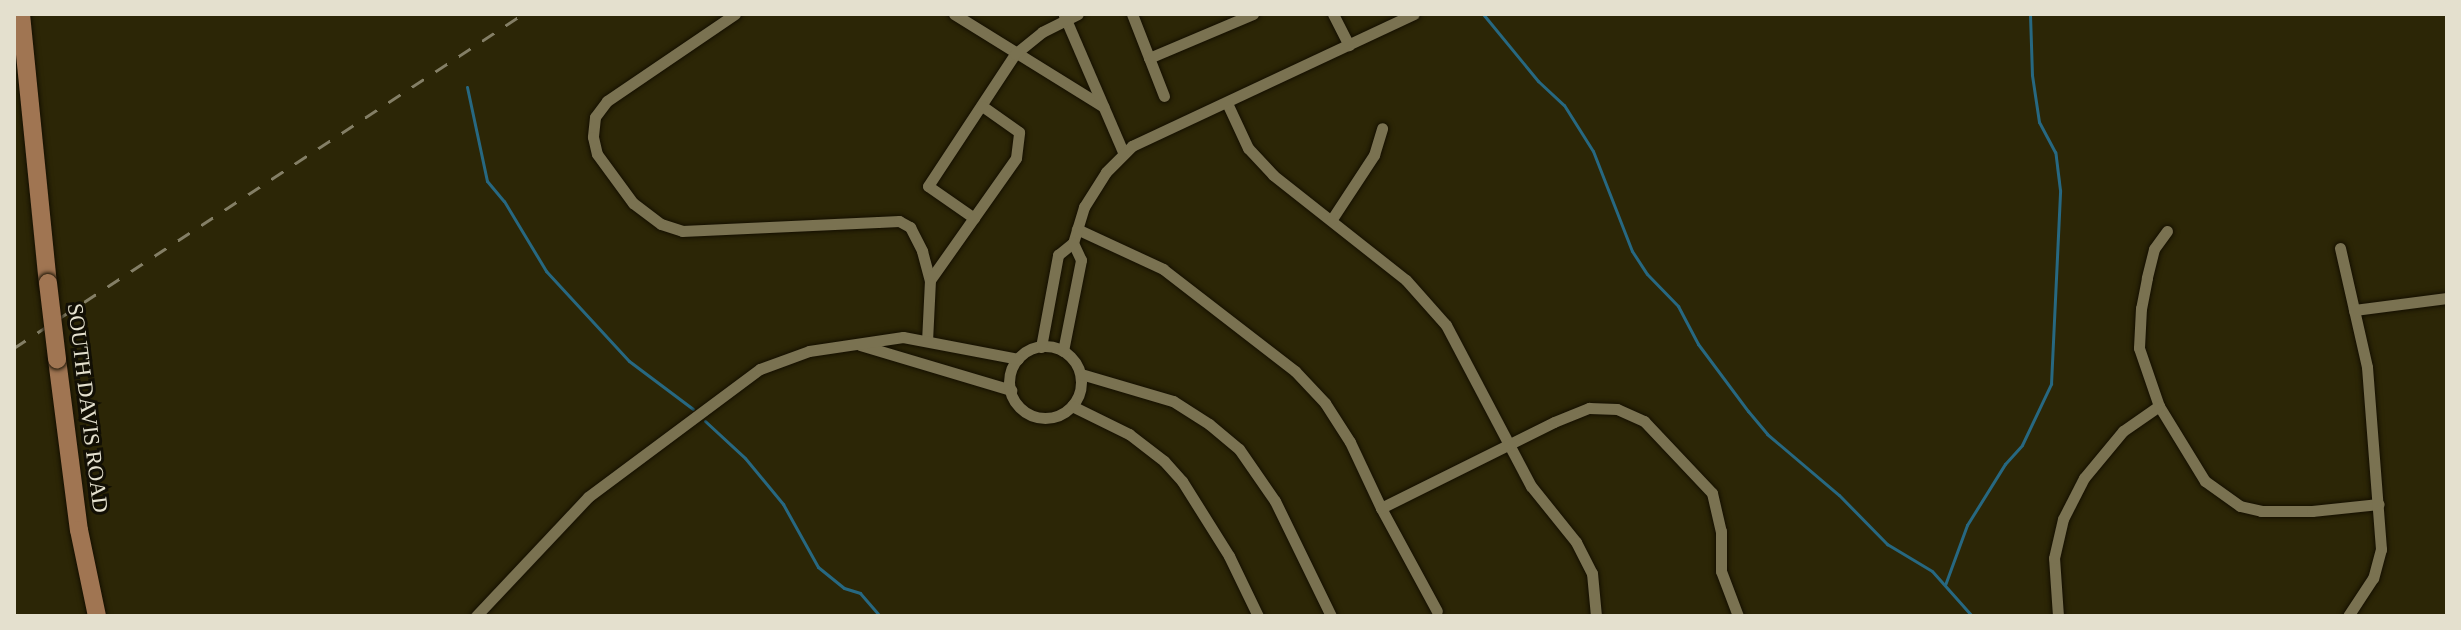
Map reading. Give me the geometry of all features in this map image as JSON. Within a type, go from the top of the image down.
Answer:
[{"type":"main road","name":"SOUTH DAVIS ROAD","points":[[21,14],[57,359],[79,530],[97,616]]},
{"type":"street","points":[[735,14],[607,101],[595,117],[593,137],[597,154],[633,203],[661,224],[682,231],[899,221],[910,227],[922,251],[930,280],[927,341]]},
{"type":"street","points":[[954,14],[1104,107]]},
{"type":"street","points":[[974,218],[928,186],[943,158],[982,106],[1015,54],[1065,17],[1078,14]]},
{"type":"street","points":[[1132,14],[1164,96]]},
{"type":"street","points":[[1149,58],[1253,14]]},
{"type":"street","points":[[1333,14],[1349,45]]},
{"type":"street","points":[[1041,347],[1058,255],[1073,243],[1084,207],[1106,172],[1132,146],[1414,14]]},
{"type":"street","points":[[1065,17],[1124,154]]},
{"type":"street","points":[[1227,103],[1248,148],[1273,175],[1406,280],[1446,325],[1531,486],[1576,542],[1592,573],[1596,616]]},
{"type":"street","points":[[930,280],[1016,158],[1019,132],[982,106]]},
{"type":"street","points":[[1332,219],[1374,155],[1382,128]]},
{"type":"street","points":[[1077,229],[1163,269],[1295,371],[1325,403],[1350,442],[1381,508],[1437,611]]},
{"type":"street","points":[[2167,231],[2154,249],[2141,308],[2139,348],[2159,406],[2205,481],[2240,506],[2261,511],[2312,511],[2379,504]]},
{"type":"street","points":[[1063,351],[1081,260],[1073,243]]},
{"type":"street","points":[[2340,248],[2367,367],[2381,549],[2373,578],[2348,616]]},
{"type":"street","points":[[2354,310],[2447,298]]},
{"type":"street","points":[[476,616],[588,497],[760,369],[809,351],[903,337],[1018,359]]},
{"type":"street","points":[[860,345],[1011,390]]},
{"type":"street","points":[[1041,347],[1063,351],[1081,374],[1079,396],[1072,406],[1053,417],[1041,418],[1019,407],[1011,390],[1011,372],[1018,359],[1041,347]]},
{"type":"street","points":[[1081,374],[1173,401],[1239,449],[1275,501],[1331,616]]},
{"type":"street","points":[[1072,406],[1129,434],[1164,461],[1182,481],[1229,556],[1258,616]]},
{"type":"street","points":[[2058,616],[2054,558],[2063,519],[2084,478],[2123,431],[2159,406]]},
{"type":"street","points":[[1381,508],[1589,408],[1617,409],[1644,421],[1712,493],[1721,531],[1721,571],[1738,616]]},
{"type":"waterway","points":[[1483,14],[1538,81],[1564,105],[1593,151],[1632,251],[1647,274],[1678,306],[1698,344],[1748,411],[1767,434],[1839,495],[1887,544],[1932,571],[1972,616]]},
{"type":"waterway","points":[[1945,585],[1967,525],[2005,464],[2022,445],[2051,384],[2060,190],[2055,152],[2039,122],[2032,75],[2030,14]]},
{"type":"waterway","points":[[467,87],[487,181],[504,201],[546,271],[629,361],[693,409]]},
{"type":"waterway","points":[[705,421],[745,458],[783,504],[818,567],[844,588],[860,593],[880,616]]},
{"type":"railway","points":[[14,348],[523,14]]}]
